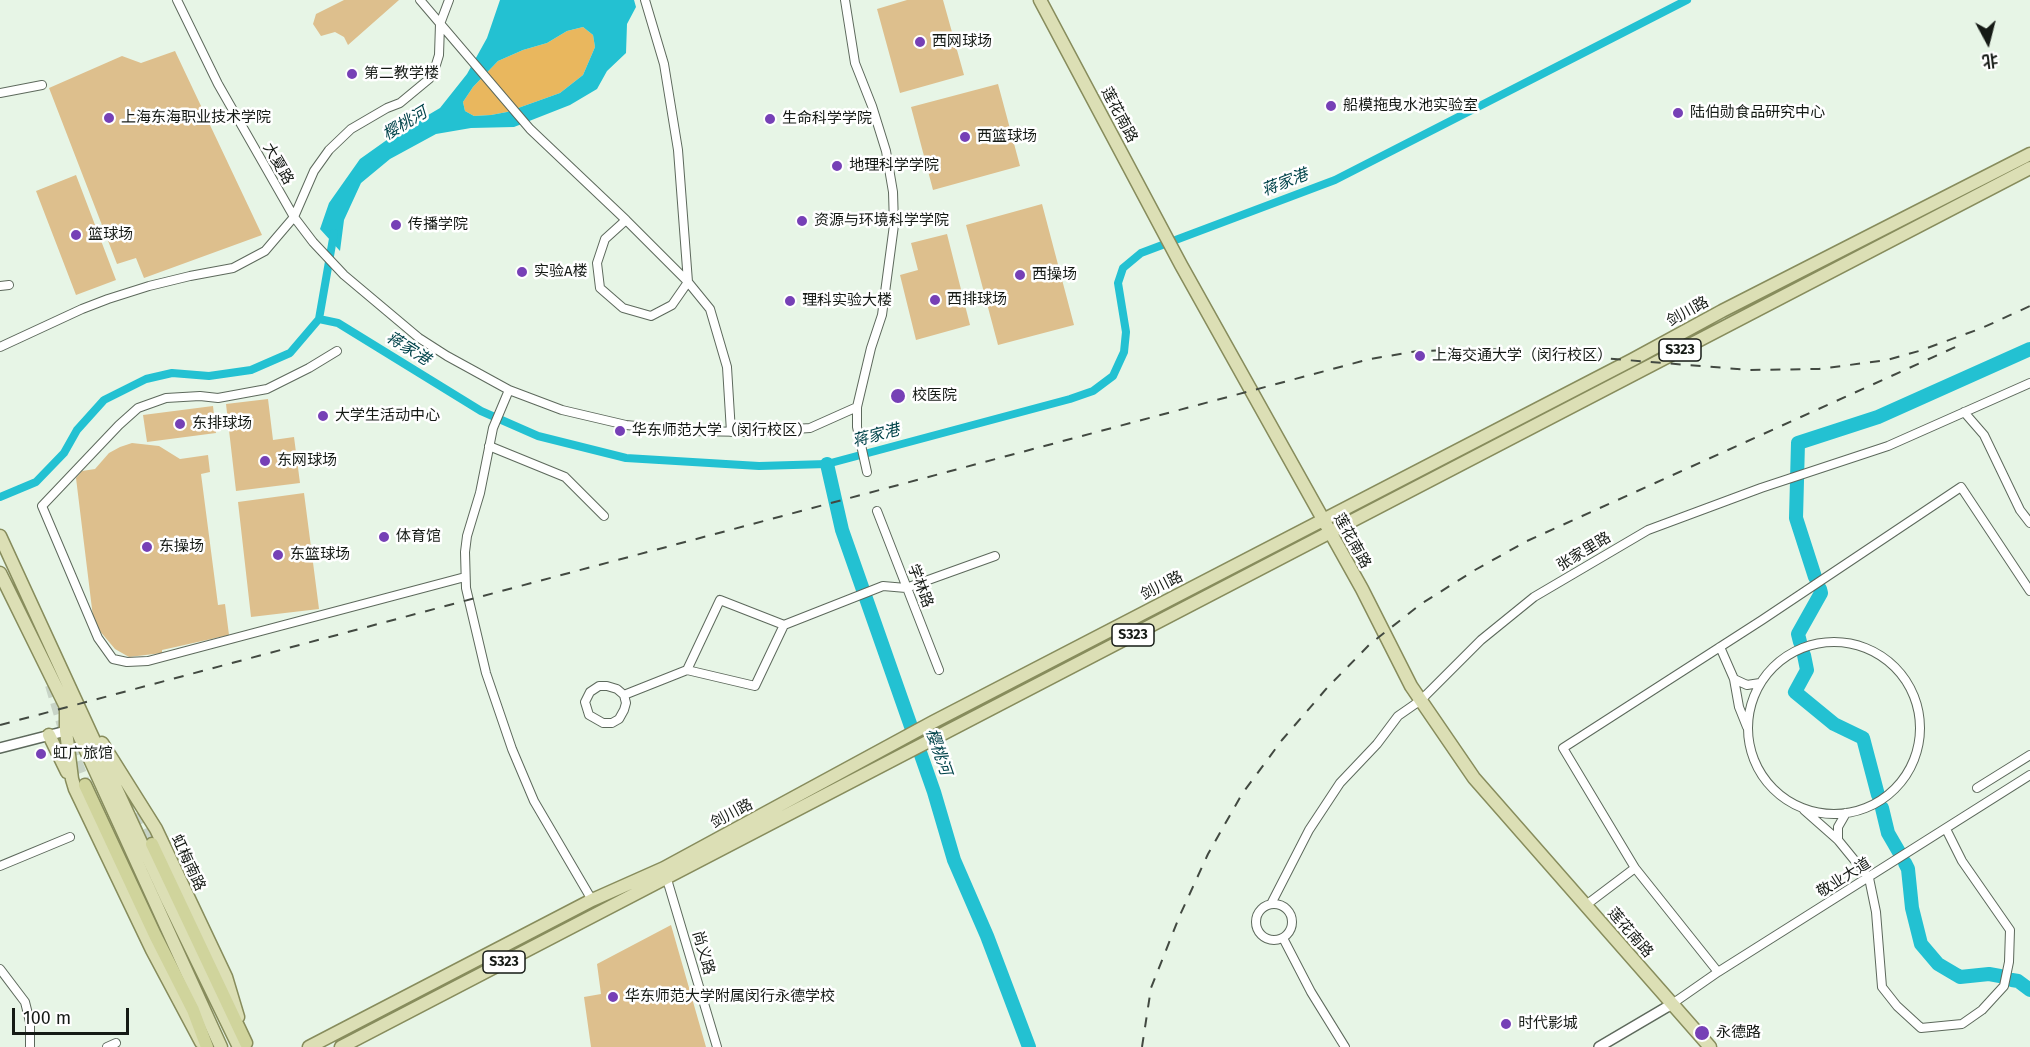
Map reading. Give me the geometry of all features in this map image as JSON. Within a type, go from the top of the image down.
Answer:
[{"type":"highway","points":[[80,787],[193,1010],[206,1047]]},
{"type":"highway","points":[[152,844],[245,1046]]},
{"type":"highway","points":[[193,1010],[219,1047]]},
{"type":"main road","name":"莲花南路","points":[[1040,0],[1159,224],[1330,532],[1412,686],[1474,778],[1710,1047]]},
{"type":"main road","name":"剑川路","points":[[341,1047],[665,873],[933,722],[1632,360],[1722,310],[2030,154]]},
{"type":"main road","name":"剑川路","points":[[309,1047],[592,900],[665,873],[902,755],[2030,168]]},
{"type":"main road","name":"虹梅南路","points":[[0,536],[219,1047]]},
{"type":"main road","name":"虹梅南路","points":[[0,573],[72,705],[168,899],[245,1046]]},
{"type":"main road","name":"虹梅南路","points":[[72,705],[66,731],[72,779],[80,787],[152,950],[206,1047]]},
{"type":"main road","name":"虹梅南路","points":[[72,705],[156,829],[226,977],[245,1046]]},
{"type":"main road","points":[[49,735],[80,787]]},
{"type":"street","name":"大夏路","points":[[177,0],[218,84],[294,217],[313,242],[344,275],[419,338],[479,375],[509,390],[562,410],[626,425],[688,431],[731,432],[810,428],[857,407]]},
{"type":"street","points":[[420,0],[530,129],[626,220],[688,282],[710,309],[727,368],[731,432]]},
{"type":"street","points":[[0,347],[108,299],[159,283],[233,268],[265,251],[294,217],[314,171],[329,150],[351,129],[400,103],[429,79],[439,55],[440,24],[449,0]]},
{"type":"street","points":[[845,0],[855,63],[886,151],[893,192],[894,225],[889,274],[882,315],[871,348],[857,407],[859,434],[867,472]]},
{"type":"street","points":[[626,220],[605,239],[597,263],[600,288],[623,308],[651,316],[672,305],[688,282],[678,150],[664,64],[645,2]]},
{"type":"street","points":[[0,93],[42,85]]},
{"type":"street","points":[[337,351],[267,389],[218,398],[200,396],[166,398],[138,408],[118,425],[42,506],[98,638],[112,658],[127,662],[148,661],[465,576]]},
{"type":"street","name":"张家里路","points":[[1271,904],[1309,830],[1340,783],[1377,744],[1398,716],[1421,700],[1481,640],[1534,597],[1648,530],[1784,480],[1888,446],[2030,383]]},
{"type":"street","points":[[509,390],[490,442],[467,537],[465,576],[486,673],[512,749],[534,801],[592,900]]},
{"type":"street","points":[[1964,412],[1984,435],[2020,510],[2030,523]]},
{"type":"street","points":[[490,442],[565,477],[604,516]]},
{"type":"street","points":[[1718,972],[1635,868],[1563,748],[1961,487],[2030,591]]},
{"type":"street","name":"学林路","points":[[877,511],[939,670]]},
{"type":"street","points":[[687,670],[720,600],[784,625],[883,586],[906,588],[995,556]]},
{"type":"street","points":[[624,695],[687,670],[755,686],[784,625]]},
{"type":"street","points":[[1803,809],[1830,814],[1857,812],[1882,800],[1902,782],[1916,759],[1921,732],[1918,705],[1907,681],[1889,660],[1865,647],[1836,641],[1806,646],[1780,660],[1760,683],[1749,711],[1748,741],[1758,770],[1777,793],[1803,809],[1838,840],[1869,878],[1876,912],[1882,987],[1921,1028],[1962,1024],[1982,1010],[2004,986],[2009,962],[2010,930],[1962,861],[1947,829]]},
{"type":"street","points":[[1720,647],[1734,679],[1739,708],[1749,731]]},
{"type":"street","points":[[1734,679],[1747,685],[1760,683]]},
{"type":"street","points":[[599,686],[617,689],[624,695],[626,703],[624,710],[619,719],[612,723],[603,723],[589,715],[585,702],[590,692],[599,686]]},
{"type":"street","points":[[0,748],[66,731]]},
{"type":"street","points":[[1977,788],[2030,755]]},
{"type":"street","name":"敬业大道","points":[[1672,1004],[1718,972],[2030,775]]},
{"type":"street","points":[[1838,840],[1838,827],[1846,813]]},
{"type":"street","points":[[0,866],[70,837]]},
{"type":"street","points":[[1586,905],[1635,868]]},
{"type":"street","name":"尚义路","points":[[665,873],[717,1047]]},
{"type":"street","points":[[1271,904],[1282,906],[1292,919],[1291,930],[1283,938],[1271,940],[1260,933],[1257,928],[1256,922],[1260,911],[1271,904]]},
{"type":"street","points":[[1283,938],[1311,992],[1345,1047]]},
{"type":"street","points":[[0,969],[25,1002],[30,1022],[30,1047]]},
{"type":"street","points":[[1599,1047],[1672,1004]]},
{"type":"street","points":[[107,1047],[116,1043]]},
{"type":"shaded area","points":[[344,0],[399,0],[348,45],[344,37],[335,32],[321,36],[313,24],[316,14]]},
{"type":"shaded area","name":"西网球场","points":[[907,0],[943,0],[964,75],[900,93],[877,9]]},
{"type":"shaded area","points":[[583,27],[593,35],[595,47],[583,75],[560,93],[507,112],[474,116],[465,111],[463,102],[473,87],[498,61],[547,43],[567,31]]},
{"type":"shaded area","points":[[175,51],[262,235],[144,278],[136,258],[117,264],[49,88],[122,56],[141,63]]},
{"type":"shaded area","name":"西篮球场","points":[[998,84],[1020,166],[933,190],[911,107]]},
{"type":"shaded area","name":"篮球场","points":[[76,175],[116,280],[76,295],[36,191]]},
{"type":"shaded area","name":"西操场","points":[[1042,204],[1074,325],[998,345],[966,225]]},
{"type":"shaded area","name":"西排球场","points":[[947,234],[970,325],[916,340],[900,275],[918,270],[911,243]]},
{"type":"shaded area","name":"东网球场","points":[[268,399],[273,440],[294,437],[300,483],[236,491],[226,404]]},
{"type":"shaded area","name":"东排球场","points":[[213,406],[216,433],[147,442],[143,415]]},
{"type":"shaded area","points":[[132,443],[159,446],[180,459],[208,455],[210,472],[201,474],[218,605],[225,604],[229,635],[162,650],[162,653],[129,657],[115,649],[99,630],[93,617],[76,478],[82,471],[95,469],[109,453]]},
{"type":"shaded area","name":"东篮球场","points":[[304,493],[319,609],[251,617],[238,502]]},
{"type":"shaded area","name":"华东师范大学附属闵行永德学校","points":[[671,925],[706,1047],[591,1047],[584,997],[601,994],[597,964]]},
{"type":"water","points":[[500,0],[634,0],[636,7],[627,24],[626,53],[607,71],[597,89],[570,105],[514,127],[471,128],[436,134],[390,159],[361,183],[344,220],[340,251],[320,229],[329,203],[360,159],[391,137],[440,108],[467,74],[487,38]],"holes":[[[583,27],[593,35],[595,47],[583,75],[560,93],[507,112],[474,116],[465,111],[463,102],[473,87],[498,61],[547,43],[567,31]]]},
{"type":"waterway","name":"蒋家港","points":[[0,497],[36,482],[64,453],[77,430],[104,400],[146,379],[172,373],[209,376],[251,370],[290,353],[319,319],[338,323],[481,411],[538,436],[626,458],[759,466],[827,464],[1070,399],[1093,391],[1113,376],[1124,352],[1126,332],[1118,283],[1123,268],[1141,253],[1335,180],[1687,0]]},
{"type":"waterway","name":"樱桃河","points":[[319,319],[334,233]]},
{"type":"waterway","points":[[1815,577],[1796,518],[1798,443],[1878,417],[2030,349]]},
{"type":"waterway","name":"樱桃河","points":[[827,464],[842,530],[934,792],[954,860],[987,936],[1029,1047]]},
{"type":"waterway","points":[[1800,642],[1798,634],[1821,593],[1820,589]]},
{"type":"waterway","points":[[1804,655],[1807,670],[1795,692],[1834,724],[1863,738],[1878,795]]},
{"type":"waterway","points":[[1882,808],[1888,833],[1899,852]]},
{"type":"waterway","points":[[1905,863],[1908,869],[1912,908],[1921,944],[1938,964],[1960,977],[1989,974],[2000,976]]},
{"type":"waterway","points":[[2012,980],[2018,981],[2030,990]]},
{"type":"tunnel","points":[[51,685],[64,729]]},
{"type":"tunnel","points":[[70,745],[85,785]]},
{"type":"tunnel","points":[[120,781],[152,844]]},
{"type":"railway","points":[[0,725],[1370,359],[1418,351],[1490,349],[1750,370],[1819,369],[1887,360],[1919,351],[1982,328],[2030,306]]},
{"type":"railway","points":[[1142,1047],[1151,988],[1180,915],[1208,854],[1242,794],[1282,740],[1327,688],[1370,644],[1421,604],[1527,541],[1962,344]]},
{"type":"place","name":"西网球场","points":[[920,42]]},
{"type":"place","name":"第二教学楼","points":[[352,74]]},
{"type":"place","name":"船模拖曳水池实验室","points":[[1331,106]]},
{"type":"place","name":"陆伯勋食品研究中心","points":[[1678,113]]},
{"type":"place","name":"上海东海职业技术学院","points":[[109,118]]},
{"type":"place","name":"生命科学学院","points":[[770,119]]},
{"type":"place","name":"西篮球场","points":[[965,137]]},
{"type":"place","name":"地理科学学院","points":[[837,166]]},
{"type":"place","name":"资源与环境科学学院","points":[[802,221]]},
{"type":"place","name":"传播学院","points":[[396,225]]},
{"type":"place","name":"篮球场","points":[[76,235]]},
{"type":"place","name":"实验A楼","points":[[522,272]]},
{"type":"place","name":"西操场","points":[[1020,275]]},
{"type":"place","name":"西排球场","points":[[935,300]]},
{"type":"place","name":"理科实验大楼","points":[[790,301]]},
{"type":"place","name":"上海交通大学（闵行校区）","points":[[1420,356]]},
{"type":"place","name":"校医院","points":[[898,396]]},
{"type":"place","name":"大学生活动中心","points":[[323,416]]},
{"type":"place","name":"东排球场","points":[[180,424]]},
{"type":"place","name":"华东师范大学（闵行校区）","points":[[620,431]]},
{"type":"place","name":"东网球场","points":[[265,461]]},
{"type":"place","name":"体育馆","points":[[384,537]]},
{"type":"place","name":"东操场","points":[[147,547]]},
{"type":"place","name":"东篮球场","points":[[278,555]]},
{"type":"place","name":"虹广旅馆","points":[[41,754]]},
{"type":"place","name":"华东师范大学附属闵行永德学校","points":[[613,997]]},
{"type":"place","name":"时代影城","points":[[1506,1024]]},
{"type":"place","name":"永德路","points":[[1702,1033]]}]
